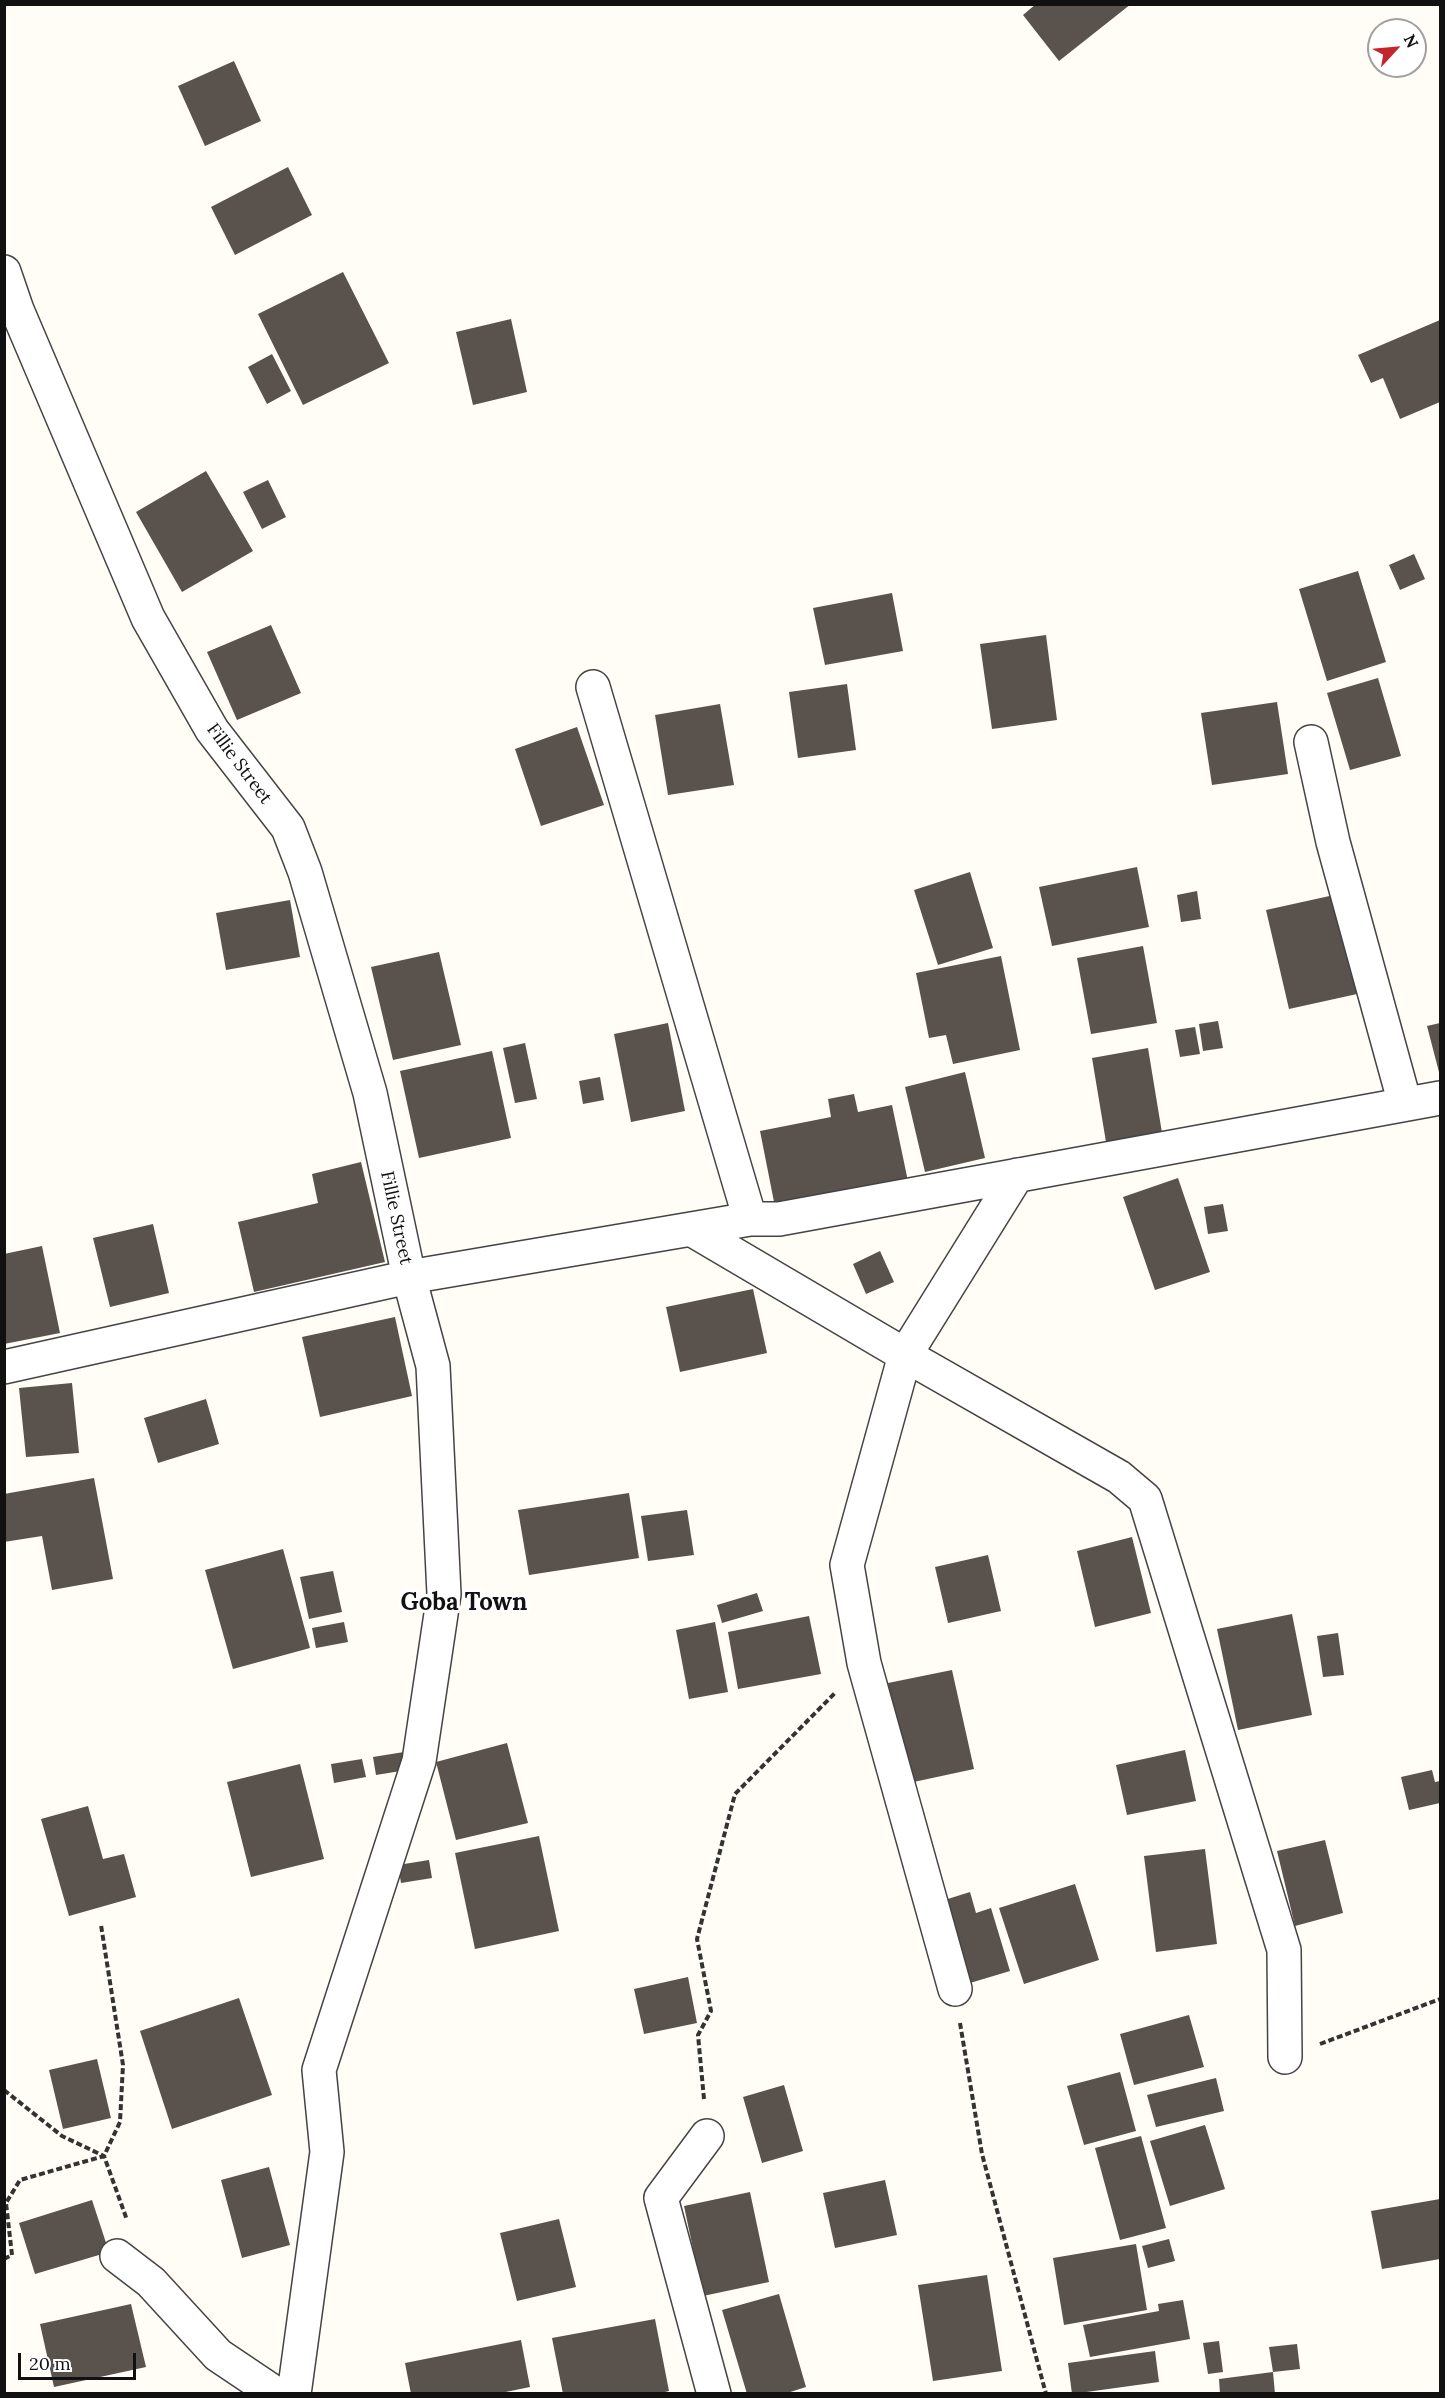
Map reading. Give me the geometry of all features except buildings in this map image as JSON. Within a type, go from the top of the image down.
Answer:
[{"type":"street","name":"Fillie Street","points":[[4,272],[17,310],[148,618],[212,730],[288,828],[305,872],[370,1093],[409,1277],[433,1366],[444,1594],[419,1761],[319,2070],[327,2152],[294,2394]]},
{"type":"street","points":[[593,687],[750,1219]]},
{"type":"street","points":[[1311,742],[1333,842],[1405,1104]]},
{"type":"street","points":[[4,1367],[409,1277],[750,1219],[779,1219],[1440,1098]]},
{"type":"street","points":[[955,1989],[864,1663],[847,1565],[905,1355],[1017,1175]]},
{"type":"street","points":[[691,1229],[1119,1477],[1145,1499],[1284,1950],[1285,2057]]},
{"type":"street","points":[[707,2136],[661,2198],[714,2394]]},
{"type":"street","points":[[117,2256],[151,2282],[218,2355],[276,2394]]},
{"type":"path","points":[[707,2136],[698,2035],[711,2012],[697,1939],[735,1794],[864,1663]]},
{"type":"path","points":[[101,1924],[123,2065],[120,2122],[105,2156],[127,2222],[117,2256]]},
{"type":"path","points":[[955,1989],[982,2154],[1046,2394]]},
{"type":"path","points":[[1285,2057],[1440,1999]]},
{"type":"path","points":[[4,2090],[62,2136],[105,2156]]},
{"type":"path","points":[[4,2259],[12,2255],[6,2203],[20,2180],[105,2156]]},
{"type":"district","name":"Goba Town","points":[[464,1603]]}]
